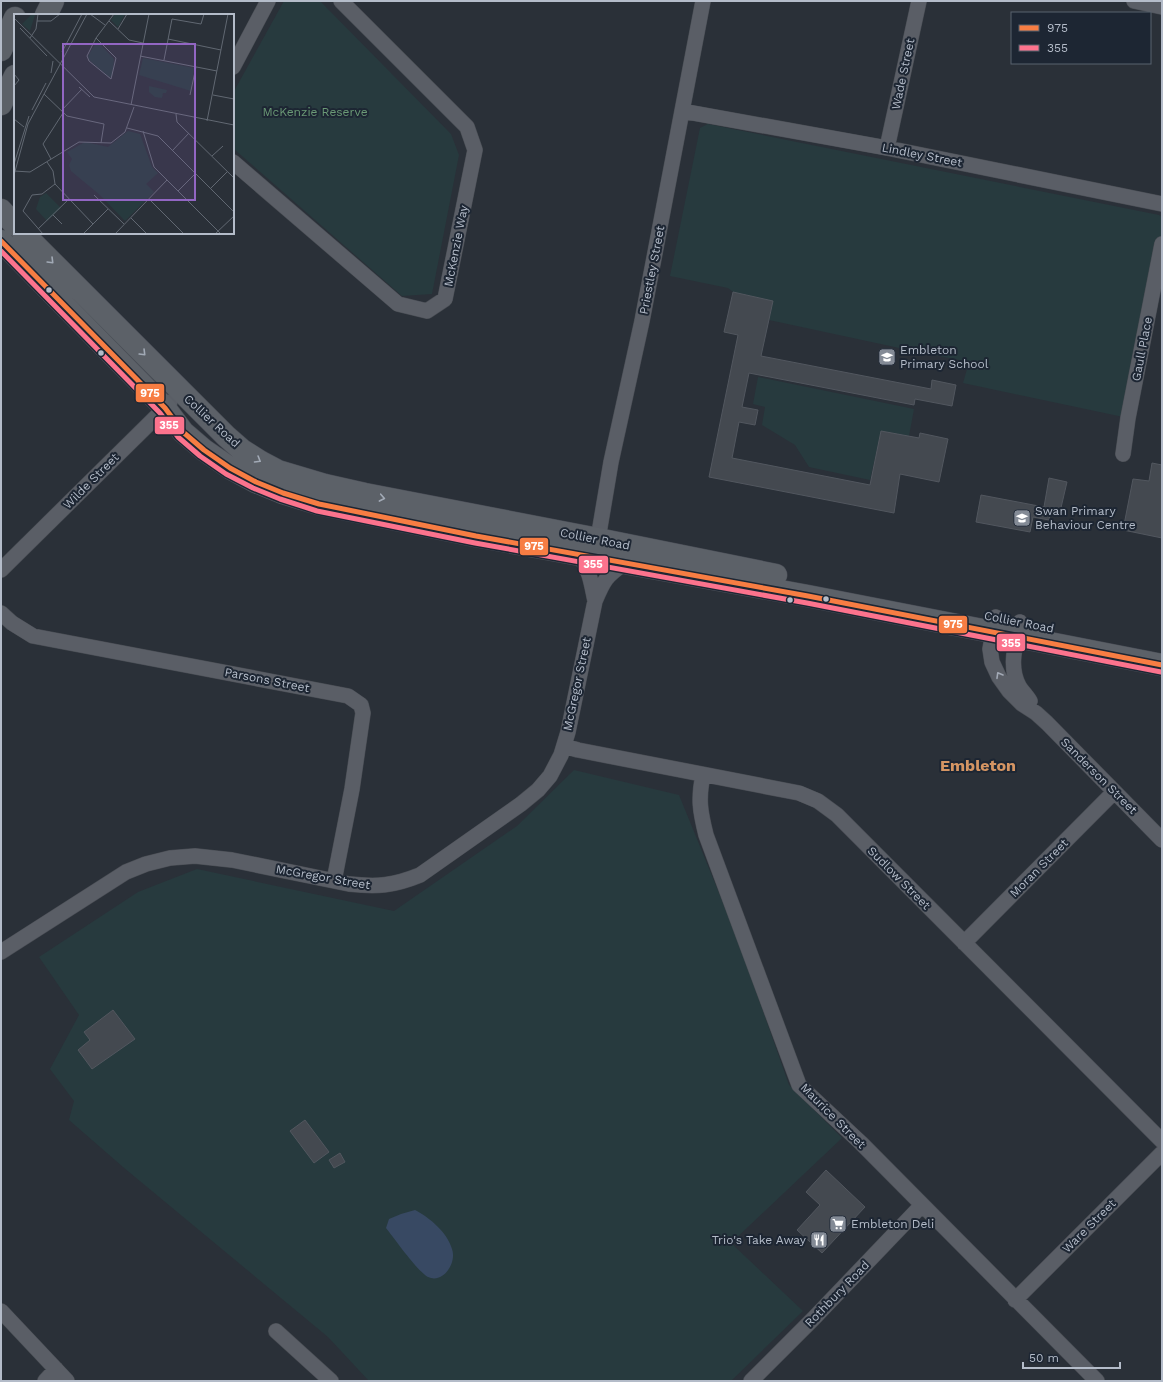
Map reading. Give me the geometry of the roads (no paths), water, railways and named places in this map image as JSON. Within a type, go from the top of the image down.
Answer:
[{"type":"main road","points":[[17,14],[22,1]]},
{"type":"main road","points":[[46,14],[53,1]]},
{"type":"main road","points":[[1,50],[14,21]]},
{"type":"main road","points":[[1,104],[14,78]]},
{"type":"main road","points":[[1,210],[14,223]]},
{"type":"main road","name":"Collier Road","points":[[24,234],[226,436],[242,450],[261,462],[284,473],[301,479],[365,494],[811,582],[1162,665]]},
{"type":"main road","name":"Collier Road","points":[[1,241],[165,408],[183,432],[204,450],[230,468],[256,482],[284,493],[319,504],[367,514],[625,564],[808,596],[995,625]]},
{"type":"main road","name":"Collier Road","points":[[1019,630],[1162,652]]},
{"type":"street","points":[[234,65],[268,1]]},
{"type":"street","name":"McKenzie Way","points":[[234,163],[398,304],[427,311],[445,299],[475,150],[473,144],[467,127],[341,1]]},
{"type":"street","name":"Priestley Street","points":[[598,539],[611,462],[642,321],[703,1]]},
{"type":"street","name":"Wade Street","points":[[887,148],[919,1]]},
{"type":"street","points":[[1134,1],[1162,7]]},
{"type":"street","name":"Lindley Street","points":[[682,111],[887,148],[1162,204]]},
{"type":"street","name":"Gaull Place","points":[[1123,454],[1128,418],[1162,244]]},
{"type":"street","name":"Wilde Street","points":[[1,570],[165,408],[179,389]]},
{"type":"street","name":"McGregor Street","points":[[579,555],[587,566],[595,601]]},
{"type":"street","name":"McGregor Street","points":[[1,952],[126,872],[146,864],[170,858],[195,856],[232,860],[334,881],[368,886],[385,886],[401,883],[420,875],[521,804],[538,790],[550,776],[564,746],[595,601],[603,583],[610,574],[625,564]]},
{"type":"street","name":"Parsons Street","points":[[1,614],[33,636],[348,696],[361,705],[363,713],[352,789],[334,881]]},
{"type":"street","name":"Sanderson Street","points":[[995,625],[990,649],[992,662],[999,676],[1010,691],[1022,704],[1036,713],[1162,840]]},
{"type":"street","name":"Sanderson Street","points":[[1019,630],[1013,657],[1013,670],[1019,686],[1028,698],[1036,713]]},
{"type":"street","name":"Sudlow Street","points":[[564,746],[799,793],[818,801],[837,815],[1162,1141]]},
{"type":"street","name":"Maurice Street","points":[[703,775],[699,799],[700,812],[706,835],[799,1085],[861,1143],[1097,1381]]},
{"type":"street","name":"Moran Street","points":[[964,943],[1114,792]]},
{"type":"street","name":"Ware Street","points":[[1015,1300],[1162,1153]]},
{"type":"street","name":"Rothbury Road","points":[[760,1378],[814,1318],[922,1205]]},
{"type":"street","points":[[1,1311],[67,1381]]},
{"type":"street","points":[[276,1331],[330,1381]]},
{"type":"street","points":[[45,1381],[56,1369]]},
{"type":"water","points":[[415,1210],[437,1226],[450,1243],[453,1255],[451,1266],[444,1275],[439,1278],[428,1277],[424,1274],[412,1262],[386,1228],[389,1219]]},
{"type":"place","name":"Embleton Primary School","points":[[887,357]]},
{"type":"place","name":"Swan Primary Behaviour Centre","points":[[1022,518]]},
{"type":"place","name":"Embleton Deli","points":[[838,1224]]},
{"type":"place","name":"Trio's Take Away","points":[[819,1240]]},
{"type":"district","name":"Embleton","points":[[978,765]]},
{"type":"park label","name":"McKenzie Reserve","points":[[315,112]]}]
